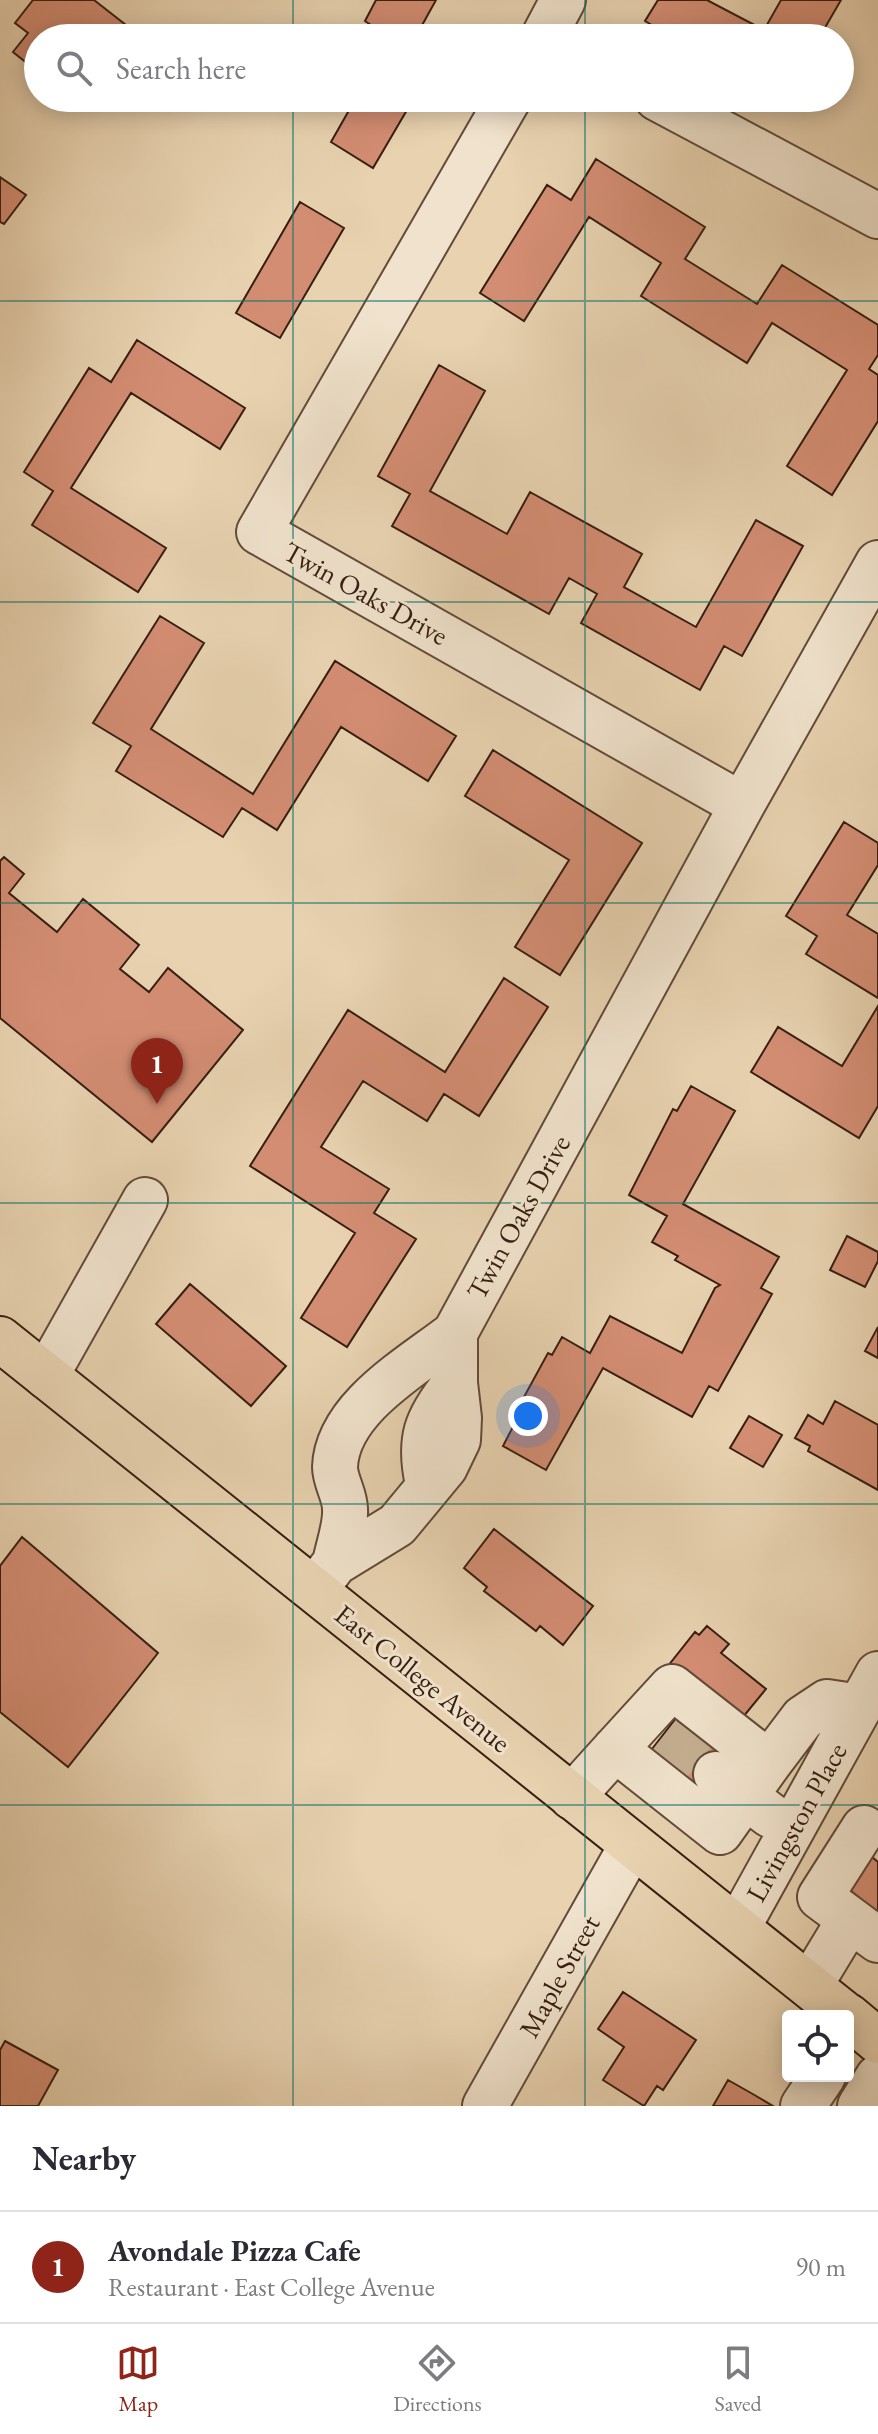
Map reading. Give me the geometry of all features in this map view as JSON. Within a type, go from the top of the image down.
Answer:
[{"type":"main road","name":"East College Avenue","points":[[0,1339],[46,1376],[324,1577],[572,1797],[810,1985],[856,2028]]},
{"type":"street","points":[[551,24],[563,0]]},
{"type":"street","name":"Twin Oaks Drive","points":[[501,112],[259,532],[742,805]]},
{"type":"street","points":[[683,112],[878,216]]},
{"type":"street","name":"Twin Oaks Drive","points":[[324,1577],[345,1509],[335,1469],[339,1441],[357,1413],[373,1397],[455,1333],[742,805],[865,617],[878,563]]},
{"type":"street","points":[[46,1376],[145,1200]]},
{"type":"street","name":"Twin Oaks Drive","points":[[324,1577],[397,1525],[445,1467],[458,1440],[455,1333]]},
{"type":"street","points":[[428,1484],[422,1457],[425,1430],[437,1405],[455,1383]]},
{"type":"street","points":[[373,1397],[391,1401],[412,1414],[425,1430]]},
{"type":"street","points":[[572,1797],[615,1749],[654,1726],[672,1687],[743,1778],[801,1812],[871,1833],[820,1897],[864,1930],[810,1985]]},
{"type":"street","points":[[615,1749],[720,1832],[743,1778],[803,1718],[827,1702],[869,1690]]},
{"type":"street","name":"Livingston Place","points":[[738,1927],[869,1690]]},
{"type":"street","name":"Maple Street","points":[[485,2106],[632,1845]]},
{"type":"street","points":[[860,2106],[878,2077]]},
{"type":"street","points":[[803,2106],[819,2082]]},
{"type":"building","points":[[33,0],[94,0],[125,24],[24,24],[24,30],[15,23]]},
{"type":"building","points":[[376,0],[436,0],[423,24],[369,24],[365,21]]},
{"type":"building","points":[[658,0],[707,0],[753,24],[650,24],[645,21]]},
{"type":"building","points":[[781,0],[841,0],[827,24],[767,24]]},
{"type":"building","points":[[24,38],[24,61],[13,52]]},
{"type":"building","points":[[348,112],[406,112],[373,168],[331,142]]},
{"type":"building","points":[[596,159],[705,227],[685,259],[757,304],[782,265],[878,325],[878,355],[869,369],[878,375],[878,421],[832,495],[787,466],[847,370],[772,323],[747,363],[641,296],[661,263],[589,217],[524,321],[480,293],[547,185],[571,200]]},
{"type":"building","points":[[0,177],[26,195],[4,224],[0,222]]},
{"type":"building","points":[[300,202],[344,228],[280,338],[236,313]]},
{"type":"building","points":[[137,340],[245,408],[220,449],[131,393],[71,488],[166,548],[138,592],[32,525],[53,491],[24,472],[89,368],[111,382]]},
{"type":"building","points":[[439,365],[485,391],[430,491],[507,534],[530,492],[642,554],[624,587],[696,627],[756,520],[803,546],[742,656],[724,646],[700,690],[581,623],[597,594],[569,578],[549,614],[392,526],[410,494],[378,476]]},
{"type":"building","points":[[160,616],[204,643],[151,729],[253,794],[335,661],[456,736],[428,781],[341,727],[277,830],[242,808],[223,837],[116,771],[131,746],[93,723]]},
{"type":"building","points":[[493,750],[642,843],[560,975],[515,947],[569,860],[465,796]]},
{"type":"building","points":[[844,822],[878,843],[878,865],[847,915],[878,934],[878,998],[806,954],[817,936],[786,916]]},
{"type":"building","points":[[4,857],[24,874],[9,893],[57,932],[83,899],[139,945],[120,969],[149,992],[168,968],[243,1030],[152,1142],[0,1018],[0,861]]},
{"type":"building","points":[[504,978],[548,1007],[479,1116],[444,1094],[427,1121],[363,1081],[321,1147],[389,1189],[374,1213],[416,1239],[347,1347],[301,1318],[355,1233],[250,1166],[348,1010],[445,1072]]},
{"type":"building","points":[[878,1006],[878,1106],[859,1138],[751,1072],[778,1027],[842,1066]]},
{"type":"building","points":[[691,1086],[735,1111],[683,1204],[779,1257],[761,1288],[772,1294],[718,1391],[709,1386],[692,1417],[603,1368],[546,1470],[503,1446],[517,1419],[513,1417],[548,1353],[552,1355],[562,1337],[590,1353],[610,1316],[682,1353],[715,1288],[720,1285],[675,1260],[678,1256],[652,1242],[667,1216],[629,1195],[673,1109],[677,1111]]},
{"type":"building","points":[[847,1236],[878,1252],[878,1261],[865,1287],[830,1270]]},
{"type":"building","points":[[190,1284],[286,1366],[251,1406],[156,1324]]},
{"type":"building","points":[[878,1327],[878,1358],[865,1351]]},
{"type":"building","points":[[835,1401],[878,1425],[878,1490],[808,1451],[810,1446],[795,1438],[808,1415],[823,1424]]},
{"type":"building","points":[[749,1416],[782,1435],[763,1467],[730,1448]]},
{"type":"building","points":[[494,1529],[593,1606],[563,1645],[540,1626],[536,1631],[484,1591],[487,1587],[464,1568]]},
{"type":"building","points":[[22,1537],[158,1653],[68,1767],[0,1712],[0,1566]]},
{"type":"building","points":[[707,1626],[729,1644],[721,1653],[766,1689],[734,1728],[664,1671],[695,1632],[699,1635]]},
{"type":"building","points":[[687,1704],[739,1745],[693,1803],[642,1762]]},
{"type":"building","points":[[865,1851],[878,1862],[878,1913],[840,1882]]},
{"type":"building","points":[[623,1992],[696,2040],[663,2090],[657,2086],[644,2106],[603,2080],[624,2047],[598,2029]]},
{"type":"building","points":[[5,2041],[58,2070],[38,2106],[0,2106],[0,2050]]},
{"type":"building","points":[[728,2080],[751,2093],[773,2106],[713,2106]]},
{"type":"tunnel","points":[[665,1734],[716,1774]]},
{"type":"place","name":"Avondale Pizza Cafe","points":[[157,1104]]}]
